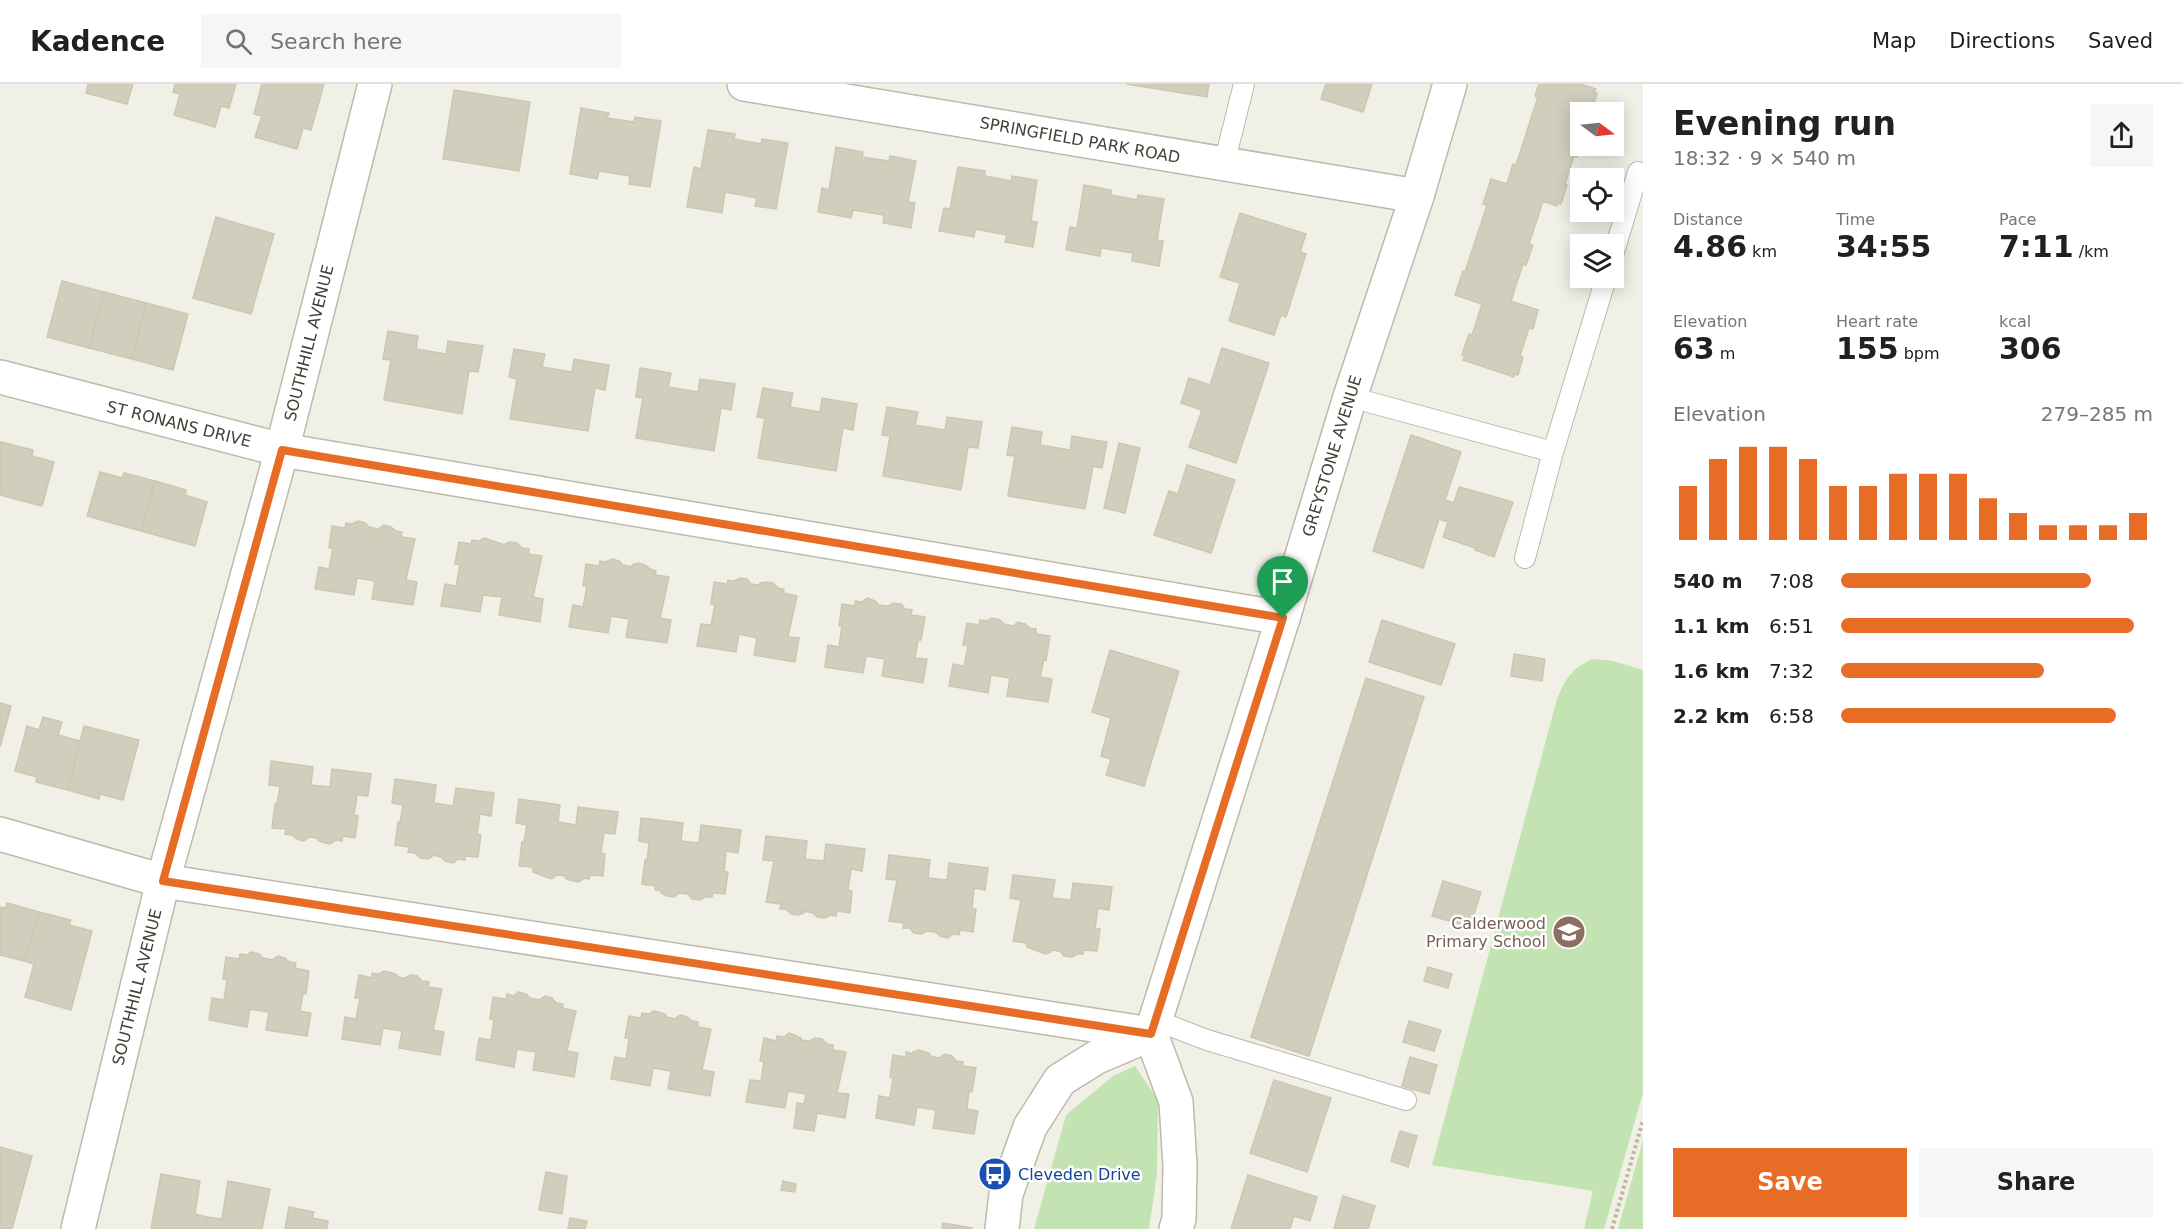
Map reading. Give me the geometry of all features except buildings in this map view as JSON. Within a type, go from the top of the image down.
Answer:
[{"type":"street","name":"SOUTHHILL AVENUE","points":[[78,1229],[163,881],[282,450],[375,84]]},
{"type":"street","name":"SPRINGFIELD PARK ROAD","points":[[744,84],[1416,196]]},
{"type":"street","name":"GREYSTONE AVENUE","points":[[1153,1027],[1450,84]]},
{"type":"street","name":"ST RONANS DRIVE","points":[[0,377],[282,450],[1283,618]]},
{"type":"street","points":[[0,834],[163,881],[1153,1027]]},
{"type":"street","points":[[1002,1229],[1006,1194],[1030,1127],[1060,1080],[1153,1027]]},
{"type":"street","points":[[1153,1027],[1176,1102],[1180,1166],[1179,1219],[1176,1229]]},
{"type":"lane","points":[[1224,164],[1244,84]]},
{"type":"lane","points":[[1619,234],[1638,172]]},
{"type":"lane","points":[[1525,558],[1553,452],[1603,288]]},
{"type":"lane","points":[[1350,397],[1553,452]]},
{"type":"lane","points":[[1153,1027],[1207,1040],[1406,1100]]},
{"type":"path","points":[[1612,1229],[1643,1119]]},
{"type":"green space","name":"Calderwood Primary School","points":[[1592,659],[1613,661],[1643,670],[1643,1093],[1604,1229],[1584,1229],[1593,1191],[1432,1165],[1557,699],[1570,675]]},
{"type":"green space","points":[[1135,1066],[1158,1100],[1157,1174],[1149,1229],[1034,1229],[1066,1115],[1113,1076]]},
{"type":"green space","points":[[1643,1140],[1643,1229],[1618,1229]]},
{"type":"place","name":"Calderwood Primary School","points":[[1569,932]]},
{"type":"place","name":"Cleveden Drive","points":[[995,1174]]},
{"type":"route","points":[[282,450],[1283,618],[1151,1034],[163,881],[282,450]]}]
